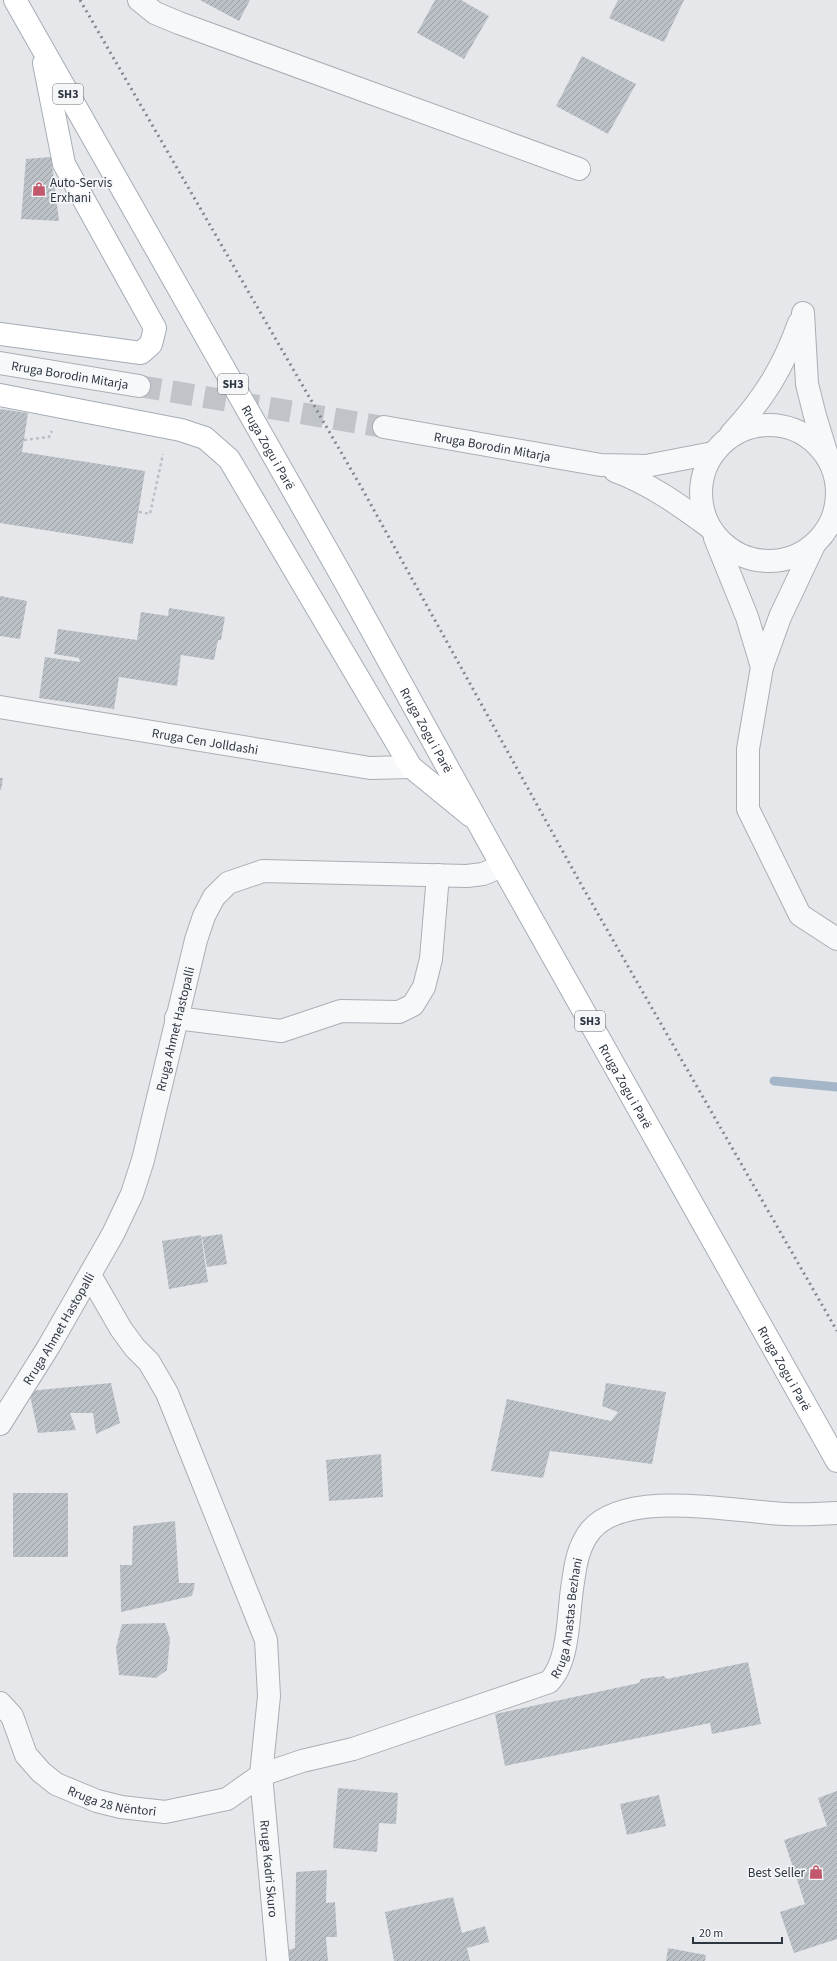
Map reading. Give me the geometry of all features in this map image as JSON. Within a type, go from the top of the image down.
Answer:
[{"type":"main road","name":"Rruga Zogu i Parë","points":[[14,0],[344,580],[502,866],[837,1461]]},
{"type":"main road","points":[[0,334],[141,352],[151,344],[155,328],[64,164],[41,46]]},
{"type":"main road","points":[[0,395],[181,430],[205,438],[229,459],[411,767],[477,821]]},
{"type":"street","points":[[139,0],[155,14],[579,170]]},
{"type":"street","points":[[762,667],[747,617],[702,511],[700,496],[701,481],[706,466],[719,447],[750,413],[773,382],[790,350],[803,313],[807,384],[815,416],[833,469],[837,488],[836,505],[824,538],[780,617],[762,667],[748,749],[748,809],[800,915],[837,939]]},
{"type":"street","name":"Rruga Borodin Mitarja","points":[[0,363],[139,386]]},
{"type":"street","points":[[719,447],[742,430],[762,425],[783,426],[801,433],[818,445],[833,469]]},
{"type":"street","name":"Rruga Borodin Mitarja","points":[[384,427],[601,466],[640,480],[674,500],[711,530]]},
{"type":"street","name":"Rruga Borodin Mitarja","points":[[601,466],[646,466],[719,447]]},
{"type":"street","points":[[711,530],[726,548],[742,557],[761,562],[780,561],[798,555],[824,538]]},
{"type":"street","name":"Rruga Cen Jolldashi","points":[[0,707],[370,768],[411,767]]},
{"type":"street","name":"Rruga Ahmet Hastopalli","points":[[0,1424],[49,1346],[113,1234],[134,1187],[143,1160],[194,947],[204,916],[214,897],[228,883],[263,871],[438,875],[483,874],[502,866]]},
{"type":"street","points":[[176,1018],[281,1031],[341,1012],[398,1012],[413,1005],[424,987],[431,959],[438,875]]},
{"type":"street","name":"Rruga Kadri Skuro","points":[[90,1274],[121,1329],[135,1348],[149,1362],[167,1393],[266,1640],[269,1696],[261,1775],[278,1961]]},
{"type":"street","name":"Rruga Anastas Bezhani","points":[[261,1775],[302,1761],[353,1749],[549,1682],[563,1659],[575,1563],[582,1544],[592,1529],[604,1519],[622,1510],[668,1505],[786,1514],[837,1513]]},
{"type":"street","name":"Rruga 28 Nëntori","points":[[0,1703],[12,1716],[26,1755],[41,1772],[56,1784],[97,1801],[121,1807],[165,1812],[227,1799],[261,1775]]},
{"type":"path","points":[[139,512],[150,514],[169,428]]},
{"type":"building","points":[[200,0],[250,0],[239,21]]},
{"type":"building","points":[[435,0],[461,0],[489,16],[464,59],[417,33]]},
{"type":"building","points":[[618,0],[684,0],[664,42],[609,18]]},
{"type":"building","points":[[582,56],[636,84],[608,134],[556,106]]},
{"type":"building","name":"Auto-Servis Erxhani","points":[[51,157],[59,221],[21,219],[26,159]]},
{"type":"building","points":[[0,409],[28,413],[22,452],[145,471],[133,544],[0,523]]},
{"type":"building","points":[[0,596],[27,601],[20,639],[0,636]]},
{"type":"building","points":[[169,608],[225,617],[221,640],[218,640],[214,660],[181,655],[177,686],[119,677],[114,709],[39,698],[45,657],[80,662],[79,658],[54,654],[58,629],[137,640],[141,612],[168,616]]},
{"type":"building","points":[[0,778],[3,778],[1,790],[0,790]]},
{"type":"building","points":[[222,1234],[227,1264],[207,1267],[202,1237]]},
{"type":"building","points":[[201,1235],[208,1282],[169,1289],[162,1241]]},
{"type":"building","points":[[111,1383],[120,1423],[96,1434],[93,1413],[70,1413],[76,1430],[38,1433],[29,1391]]},
{"type":"building","points":[[606,1383],[666,1392],[652,1464],[550,1451],[543,1478],[491,1471],[507,1399],[611,1421],[618,1412],[602,1406]]},
{"type":"building","points":[[381,1454],[383,1497],[329,1501],[326,1460]]},
{"type":"building","points":[[13,1493],[68,1493],[68,1557],[13,1557]]},
{"type":"building","points":[[175,1521],[179,1583],[195,1583],[192,1596],[121,1612],[120,1565],[132,1565],[133,1526]]},
{"type":"building","points":[[165,1623],[170,1639],[167,1670],[156,1678],[119,1675],[116,1648],[122,1624]]},
{"type":"building","points":[[748,1662],[761,1724],[712,1734],[710,1723],[505,1766],[495,1714],[639,1683],[641,1679],[664,1676],[667,1679]]},
{"type":"building","points":[[338,1788],[398,1793],[396,1824],[379,1823],[377,1852],[333,1848]]},
{"type":"building","name":"Best Seller","points":[[837,1791],[837,1939],[794,1953],[780,1912],[805,1904],[784,1840],[827,1826],[818,1798]]},
{"type":"building","points":[[659,1795],[666,1826],[627,1835],[620,1804]]},
{"type":"building","points":[[327,1870],[326,1903],[335,1902],[337,1937],[326,1937],[328,1961],[289,1961],[288,1950],[295,1948],[296,1872]]},
{"type":"building","points":[[453,1897],[462,1933],[485,1926],[489,1942],[467,1948],[470,1961],[394,1961],[385,1912]]},
{"type":"building","points":[[668,1948],[706,1955],[705,1961],[666,1961]]},
{"type":"waterway","points":[[774,1081],[837,1087]]},
{"type":"tunnel","points":[[139,386],[384,427]]},
{"type":"railway","points":[[80,0],[364,492],[582,886],[837,1331]]},
{"type":"place","name":"Auto-Servis Erxhani","points":[[39,189]]},
{"type":"place","name":"Best Seller","points":[[816,1872]]}]
